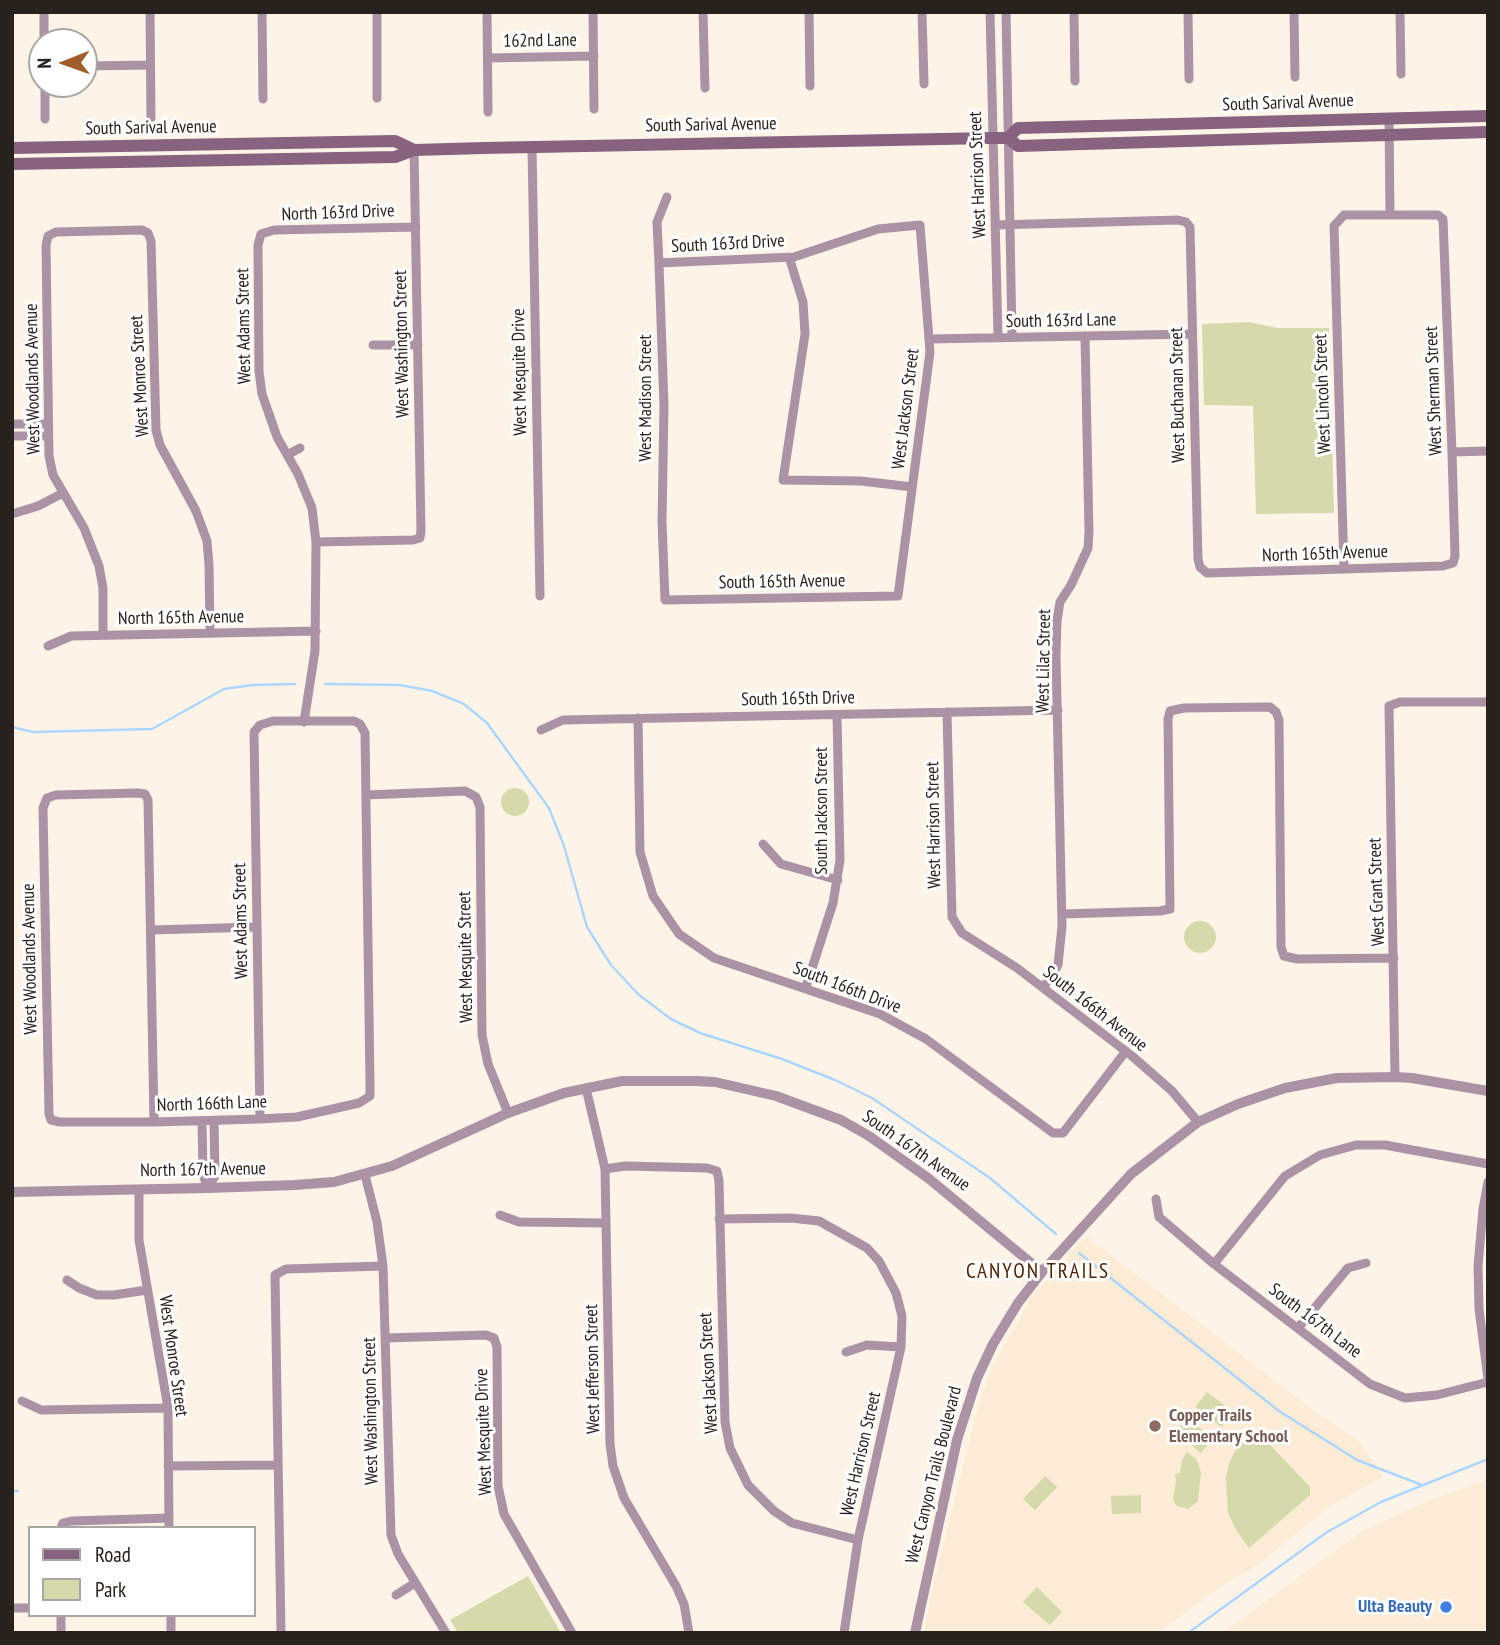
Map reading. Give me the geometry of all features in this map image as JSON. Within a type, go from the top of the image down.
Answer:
[{"type":"main road","name":"South Sarival Avenue","points":[[1008,138],[1018,128],[1488,116]]},
{"type":"main road","name":"South Sarival Avenue","points":[[12,164],[395,157],[414,150],[532,147],[992,138],[1008,138],[1018,146],[1488,132]]},
{"type":"main road","name":"South Sarival Avenue","points":[[12,148],[395,141],[414,150]]},
{"type":"street","points":[[150,12],[151,118]]},
{"type":"street","points":[[262,12],[263,99]]},
{"type":"street","points":[[377,12],[377,98]]},
{"type":"street","points":[[487,12],[488,112]]},
{"type":"street","points":[[593,12],[594,109]]},
{"type":"street","points":[[703,12],[705,88]]},
{"type":"street","points":[[809,12],[810,86]]},
{"type":"street","points":[[922,12],[924,84]]},
{"type":"street","name":"West Harrison Street","points":[[990,12],[998,337]]},
{"type":"street","name":"West Harrison Street","points":[[1006,12],[1012,337]]},
{"type":"street","points":[[1074,12],[1075,80]]},
{"type":"street","points":[[1188,12],[1189,79]]},
{"type":"street","points":[[1294,12],[1295,77]]},
{"type":"street","points":[[1400,12],[1401,74]]},
{"type":"street","name":"162nd Lane","points":[[488,58],[594,56]]},
{"type":"street","points":[[98,66],[150,65]]},
{"type":"street","points":[[45,98],[45,119]]},
{"type":"street","points":[[1389,118],[1390,215]]},
{"type":"street","name":"West Mesquite Drive","points":[[532,147],[540,596]]},
{"type":"street","name":"West Washington Street","points":[[316,542],[420,538],[414,150]]},
{"type":"street","name":"West Madison Street","points":[[665,600],[662,522],[664,406],[657,222],[667,197]]},
{"type":"street","name":"West Lincoln Street","points":[[1344,569],[1334,226],[1344,215],[1390,215]]},
{"type":"street","name":"West Sherman Street","points":[[1390,215],[1438,215],[1443,219],[1452,452],[1453,563]]},
{"type":"street","name":"West Buchanan Street","points":[[1010,225],[1178,220],[1186,222],[1190,227],[1200,567]]},
{"type":"street","name":"South 163rd Drive","points":[[659,263],[789,257],[878,229],[920,225]]},
{"type":"street","name":"West Jackson Street","points":[[898,596],[930,339],[920,225]]},
{"type":"street","points":[[995,225],[1010,225]]},
{"type":"street","name":"North 163rd Drive","points":[[261,234],[274,230],[416,227]]},
{"type":"street","name":"West Woodlands Avenue","points":[[103,635],[103,588],[99,566],[92,545],[53,475],[48,436],[46,245],[48,236],[56,232],[142,230],[148,233]]},
{"type":"street","name":"West Monroe Street","points":[[148,233],[151,241],[156,430],[160,445],[205,533],[209,565],[210,633]]},
{"type":"street","name":"West Adams Street","points":[[260,1119],[254,732],[260,725],[273,722],[304,722],[316,631],[316,542],[313,508],[277,437],[262,394],[258,259],[261,234]]},
{"type":"street","points":[[789,257],[803,302],[805,334],[783,481],[861,481],[912,487]]},
{"type":"street","name":"South 163rd Lane","points":[[930,339],[1192,334]]},
{"type":"street","name":"West Lilac Street","points":[[1043,988],[1058,965],[1062,914],[1056,656],[1060,602],[1088,548],[1085,337]]},
{"type":"street","points":[[373,345],[418,345]]},
{"type":"street","points":[[12,424],[48,424]]},
{"type":"street","points":[[12,436],[48,436]]},
{"type":"street","points":[[287,455],[300,448]]},
{"type":"street","points":[[1452,452],[1488,451]]},
{"type":"street","points":[[12,514],[38,506],[63,493]]},
{"type":"street","name":"North 165th Avenue","points":[[1200,567],[1207,573],[1443,566],[1453,563]]},
{"type":"street","name":"South 165th Avenue","points":[[665,600],[898,596]]},
{"type":"street","name":"North 165th Avenue","points":[[48,646],[71,636],[316,631]]},
{"type":"street","name":"West Grant Street","points":[[1395,1077],[1389,706],[1399,702],[1488,702]]},
{"type":"street","points":[[1062,914],[1170,909],[1170,711],[1184,708],[1270,707],[1279,720],[1281,947],[1284,956],[1297,959],[1394,958]]},
{"type":"street","name":"South 165th Drive","points":[[541,730],[563,720],[1058,710]]},
{"type":"street","name":"West Harrison Street","points":[[947,712],[952,917],[962,933]]},
{"type":"street","name":"South Jackson Street","points":[[806,987],[838,880],[840,860],[837,715]]},
{"type":"street","name":"South 166th Drive","points":[[638,718],[640,852],[653,897],[679,934],[714,958],[880,1014],[926,1039],[1053,1133],[1063,1133],[1126,1051]]},
{"type":"street","points":[[304,722],[354,721],[360,724],[365,733],[366,795]]},
{"type":"street","name":"West Mesquite Street","points":[[366,795],[465,791],[476,797],[480,807],[482,1035],[488,1064],[508,1113]]},
{"type":"street","name":"West Woodlands Avenue","points":[[51,1120],[43,808],[47,798],[56,795],[145,794],[148,800],[151,930]]},
{"type":"street","name":"North 166th Lane","points":[[51,1120],[154,1122],[297,1117],[359,1103],[370,1096],[366,795]]},
{"type":"street","points":[[763,844],[781,864],[838,880]]},
{"type":"street","points":[[154,1122],[151,930],[257,927]]},
{"type":"street","name":"South 166th Avenue","points":[[962,933],[1017,968],[1126,1051],[1172,1091],[1198,1122]]},
{"type":"street","name":"West Canyon Trails Boulevard","points":[[915,1633],[966,1408],[977,1378],[1003,1326],[1042,1272],[1131,1174],[1198,1122],[1238,1104],[1285,1088],[1351,1077],[1395,1077],[1488,1091]]},
{"type":"street","name":"South 167th Avenue","points":[[392,1167],[508,1113],[586,1088],[622,1081],[654,1079],[715,1082],[776,1096],[841,1120],[869,1136],[928,1178],[1042,1272]]},
{"type":"street","name":"West Jefferson Street","points":[[586,1088],[605,1169],[610,1444],[613,1466],[624,1498],[676,1586],[684,1604],[690,1633]]},
{"type":"street","points":[[202,1121],[203,1175],[208,1188]]},
{"type":"street","points":[[208,1188],[215,1176],[214,1121]]},
{"type":"street","points":[[1214,1264],[1286,1176],[1320,1155],[1356,1146],[1385,1145],[1488,1164]]},
{"type":"street","name":"West Jackson Street","points":[[605,1169],[625,1166],[707,1168],[717,1171],[724,1422],[730,1448],[748,1485],[774,1511],[792,1523],[858,1540]]},
{"type":"street","name":"North 167th Avenue","points":[[12,1192],[295,1185],[334,1182],[392,1167]]},
{"type":"street","name":"West Washington Street","points":[[365,1175],[377,1222],[383,1266],[389,1522],[398,1555],[446,1633]]},
{"type":"street","points":[[1488,1182],[1478,1266],[1479,1309],[1488,1381]]},
{"type":"street","name":"West Monroe Street","points":[[139,1190],[138,1227],[167,1408],[169,1523]]},
{"type":"street","name":"South 167th Lane","points":[[1156,1199],[1159,1217],[1214,1264],[1370,1384],[1405,1398],[1437,1395],[1488,1381]]},
{"type":"street","points":[[500,1214],[519,1222],[606,1223]]},
{"type":"street","name":"West Harrison Street","points":[[719,1219],[791,1218],[819,1221],[867,1248],[892,1283],[901,1316],[901,1347],[858,1540],[844,1633]]},
{"type":"street","points":[[1298,1328],[1348,1268],[1366,1263]]},
{"type":"street","points":[[281,1633],[275,1275],[286,1269],[383,1266]]},
{"type":"street","points":[[67,1280],[97,1295],[147,1290]]},
{"type":"street","name":"West Mesquite Drive","points":[[386,1338],[486,1335],[494,1338],[497,1347],[498,1486],[503,1514],[572,1633]]},
{"type":"street","points":[[846,1352],[867,1345],[901,1347]]},
{"type":"street","points":[[22,1401],[41,1410],[167,1408]]},
{"type":"street","points":[[168,1466],[278,1465]]},
{"type":"street","points":[[62,1526],[71,1521],[169,1523]]},
{"type":"street","points":[[396,1595],[415,1583]]},
{"type":"shaded area","name":"Copper Trails Elementary School","points":[[1086,1236],[1314,1411],[1360,1442],[1383,1477],[1330,1506],[1260,1563],[1157,1633],[924,1633],[979,1402],[993,1366],[1032,1296]]},
{"type":"shaded area","points":[[1488,1479],[1488,1633],[1222,1633],[1361,1532],[1421,1504]]},
{"type":"green space","points":[[1249,322],[1278,328],[1329,328],[1334,513],[1256,514],[1253,406],[1204,405],[1202,324]]},
{"type":"green space","points":[[515,788],[525,792],[529,802],[525,812],[515,816],[505,812],[501,802],[505,792]]},
{"type":"green space","points":[[1200,921],[1211,926],[1216,937],[1211,948],[1200,953],[1189,948],[1184,937],[1189,926]]},
{"type":"green space","points":[[1207,1392],[1233,1412],[1221,1427],[1195,1407]]},
{"type":"green space","points":[[1187,1418],[1213,1438],[1201,1453],[1176,1433]]},
{"type":"green space","points":[[1255,1429],[1310,1487],[1310,1495],[1249,1548],[1228,1513],[1226,1478],[1229,1463],[1238,1446]]},
{"type":"green space","points":[[1187,1452],[1197,1460],[1201,1473],[1198,1501],[1188,1509],[1177,1506],[1173,1500],[1175,1474],[1180,1473],[1182,1460]]},
{"type":"green space","points":[[1045,1476],[1057,1487],[1035,1510],[1023,1499]]},
{"type":"green space","points":[[1141,1495],[1141,1513],[1112,1514],[1111,1496]]},
{"type":"green space","points":[[528,1576],[561,1633],[458,1633],[450,1620]]},
{"type":"green space","points":[[1037,1587],[1062,1612],[1050,1625],[1023,1602]]},
{"type":"waterway","points":[[12,727],[33,732],[152,729],[224,689],[295,684]]},
{"type":"waterway","points":[[325,684],[400,685],[432,691],[464,704],[487,723],[549,808],[564,846],[587,927],[611,965],[639,995],[671,1019],[700,1033],[782,1059],[872,1098],[990,1178],[1056,1234]]},
{"type":"waterway","points":[[1079,1253],[1279,1411],[1357,1460],[1422,1485]]},
{"type":"waterway","points":[[1188,1633],[1327,1532],[1381,1502],[1488,1459]]},
{"type":"waterway","points":[[12,1491],[18,1491]]},
{"type":"place","name":"Copper Trails Elementary School","points":[[1155,1426]]},
{"type":"place","name":"Ulta Beauty","points":[[1446,1607]]},
{"type":"district","name":"CANYON TRAILS","points":[[1038,1272]]}]
